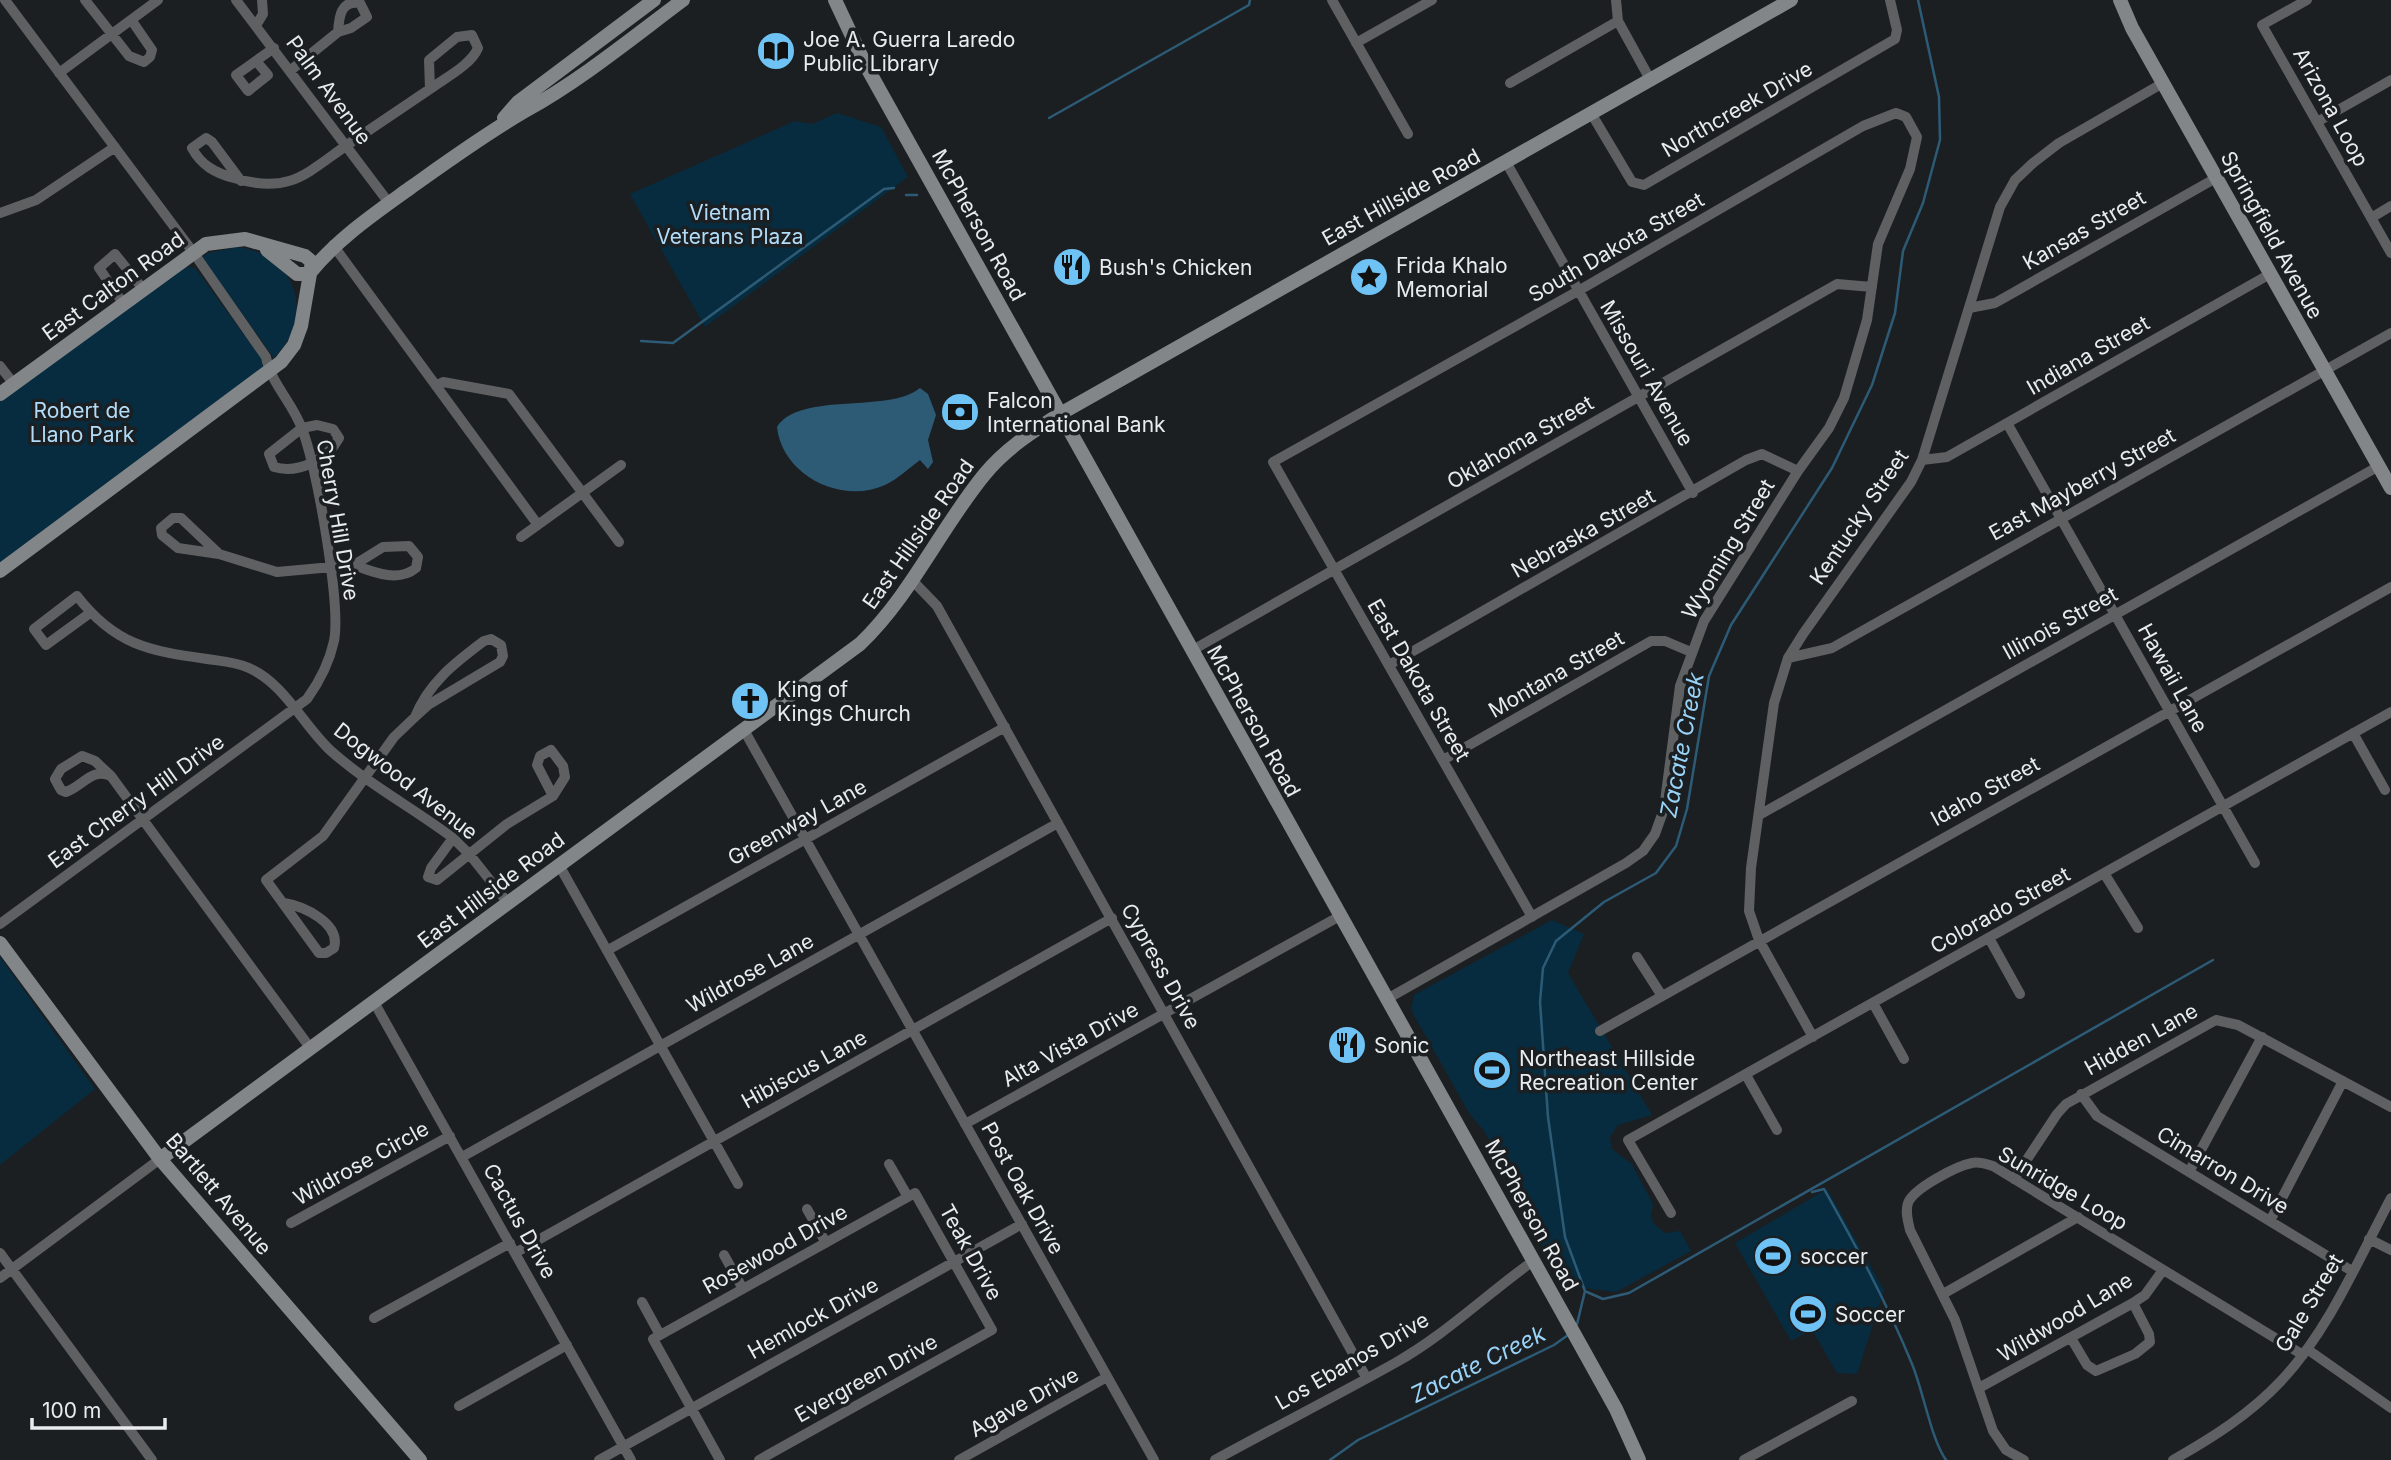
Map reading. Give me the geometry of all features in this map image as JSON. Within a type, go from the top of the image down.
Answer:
[{"type":"main road","name":"East Calton Road","points":[[312,270],[333,245],[389,203],[498,124],[526,111],[654,0]]},
{"type":"main road","name":"East Calton Road","points":[[578,68],[682,0]]},
{"type":"main road","name":"McPherson Road","points":[[835,0],[865,64],[1534,1261],[1616,1409],[1639,1460]]},
{"type":"main road","name":"East Hillside Road","points":[[160,1160],[860,644],[882,623],[985,473],[1018,441],[1060,414],[1791,0]]},
{"type":"main road","name":"Springfield Avenue","points":[[2120,0],[2163,83],[2391,488]]},
{"type":"main road","name":"East Calton Road","points":[[0,394],[192,252],[222,240],[245,239],[301,254],[333,245]]},
{"type":"main road","name":"East Calton Road","points":[[260,245],[293,271]]},
{"type":"main road","points":[[0,571],[269,373],[294,345],[303,310],[312,270],[311,260],[301,254],[292,262],[303,310]]},
{"type":"main road","points":[[293,271],[303,276],[312,270]]},
{"type":"main road","name":"Bartlett Avenue","points":[[0,943],[160,1160],[420,1460]]},
{"type":"street","name":"Cherry Hill Drive","points":[[5,0],[192,252],[266,357],[269,373],[302,428],[314,464],[329,568],[335,639],[320,681],[295,709]]},
{"type":"street","points":[[85,0],[94,5],[129,56],[144,62],[150,57],[152,50],[132,21]]},
{"type":"street","points":[[59,73],[158,0]]},
{"type":"street","name":"Palm Avenue","points":[[236,0],[257,24],[389,203]]},
{"type":"street","points":[[257,24],[263,13],[262,0]]},
{"type":"street","points":[[1332,0],[1408,134]]},
{"type":"street","points":[[1356,43],[1432,0]]},
{"type":"street","points":[[1616,0],[1618,21],[1650,81]]},
{"type":"street","name":"Northcreek Drive","points":[[1591,113],[1632,182],[1644,185],[1895,39],[1897,30],[1890,0]]},
{"type":"street","name":"Arizona Loop","points":[[2307,0],[2262,25],[2391,253]]},
{"type":"street","points":[[1510,83],[1618,21]]},
{"type":"street","points":[[291,70],[338,32]]},
{"type":"street","points":[[241,181],[212,142],[206,138],[195,143],[192,148],[206,166],[241,181],[262,185],[289,181],[309,174],[430,89],[475,55],[478,48],[472,35],[457,37],[429,60],[430,89]]},
{"type":"street","points":[[256,61],[274,48]]},
{"type":"street","points":[[2317,121],[2391,80]]},
{"type":"street","name":"Kentucky Street","points":[[1813,1037],[1759,940],[1749,911],[1751,868],[1761,814],[1774,703],[1788,658],[1911,482],[1922,460],[2000,206],[2015,180],[2059,143],[2163,83]]},
{"type":"street","name":"South Dakota Street","points":[[1273,462],[1578,291],[1863,126],[1896,113],[1906,117]]},
{"type":"street","name":"Wyoming Street","points":[[1387,999],[1626,863],[1643,851],[1655,834],[1664,809],[1680,686],[1691,652],[1718,595],[1829,428],[1844,398],[1867,320],[1878,244],[1910,169],[1917,137],[1906,117]]},
{"type":"street","points":[[2,210],[36,200],[115,148]]},
{"type":"street","name":"Missouri Avenue","points":[[1506,162],[1693,493]]},
{"type":"street","name":"Kansas Street","points":[[1969,308],[1995,303],[2216,178]]},
{"type":"street","points":[[2371,218],[2391,206]]},
{"type":"street","points":[[333,245],[538,525]]},
{"type":"street","points":[[123,303],[99,268],[115,254],[143,289]]},
{"type":"street","name":"Indiana Street","points":[[1922,460],[1947,457],[2270,274]]},
{"type":"street","name":"Oklahoma Street","points":[[1191,651],[1837,284],[1872,287]]},
{"type":"street","name":"East Mayberry Street","points":[[1788,658],[1832,648],[2391,333]]},
{"type":"street","points":[[0,366],[14,384]]},
{"type":"street","points":[[436,386],[443,382],[509,394],[619,542]]},
{"type":"street","name":"Hawaii Lane","points":[[2007,423],[2255,863]]},
{"type":"street","points":[[317,425],[333,429],[339,438],[314,464],[280,469],[270,462],[269,454],[302,428],[317,425]]},
{"type":"street","name":"Nebraska Street","points":[[1389,664],[1762,454],[1798,471]]},
{"type":"street","name":"East Dakota Street","points":[[1273,462],[1532,916]]},
{"type":"street","points":[[521,537],[621,465]]},
{"type":"street","name":"Illinois Street","points":[[1761,814],[2379,466]]},
{"type":"street","points":[[219,554],[181,518],[173,518],[161,528],[162,535],[178,548],[219,554],[277,572],[354,565],[383,547],[398,545],[414,549],[418,557],[415,568],[407,575],[378,573],[354,565]]},
{"type":"street","name":"Cypress Drive","points":[[912,580],[937,606],[1366,1377]]},
{"type":"street","name":"Idaho Street","points":[[1600,1031],[2391,587]]},
{"type":"street","name":"Dogwood Avenue","points":[[90,613],[46,645],[34,628],[78,596],[90,613],[119,636],[147,649],[247,667],[272,684],[330,750],[453,838],[508,903]]},
{"type":"street","points":[[285,903],[303,906],[319,917],[334,938],[334,948],[326,953],[319,953],[266,880],[323,836],[394,737],[415,717],[428,705],[500,662],[503,656],[501,645],[491,639],[484,641],[448,668],[421,702],[415,717]]},
{"type":"street","name":"Montana Street","points":[[1443,760],[1651,641],[1665,641],[1691,652]]},
{"type":"street","name":"East Cherry Hill Drive","points":[[0,924],[295,709]]},
{"type":"street","name":"Colorado Street","points":[[1671,1213],[1628,1140],[2391,712]]},
{"type":"street","name":"Greenway Lane","points":[[608,950],[1005,727]]},
{"type":"street","name":"Post Oak Drive","points":[[744,730],[1154,1460]]},
{"type":"street","points":[[2353,733],[2385,790]]},
{"type":"street","points":[[111,776],[100,772],[66,792],[61,790],[55,779],[61,769],[82,756],[95,761],[111,776],[311,1049]]},
{"type":"street","points":[[453,838],[430,868],[428,877],[437,880],[507,824],[553,796]]},
{"type":"street","name":"Wildrose Lane","points":[[461,1157],[1058,824]]},
{"type":"street","points":[[559,865],[738,1184]]},
{"type":"street","points":[[2104,873],[2138,928]]},
{"type":"street","name":"Alta Vista Drive","points":[[965,1124],[1340,916]]},
{"type":"street","name":"Hibiscus Lane","points":[[515,1253],[1112,918]]},
{"type":"street","points":[[1989,938],[2020,994]]},
{"type":"street","points":[[1637,957],[1662,996]]},
{"type":"street","name":"Cactus Drive","points":[[374,1002],[631,1460]]},
{"type":"street","points":[[1873,1003],[1904,1059]]},
{"type":"street","name":"Hidden Lane","points":[[2014,1179],[2057,1114],[2081,1094],[2216,1020],[2229,1021],[2262,1037],[2391,1107]]},
{"type":"street","points":[[2189,1172],[2262,1037]]},
{"type":"street","points":[[1746,1075],[1777,1130]]},
{"type":"street","points":[[2270,1221],[2343,1082]]},
{"type":"street","name":"Cimarron Drive","points":[[2081,1094],[2097,1116],[2352,1271]]},
{"type":"street","name":"Wildrose Circle","points":[[291,1223],[450,1136]]},
{"type":"street","name":"East Hillside Road","points":[[0,1278],[160,1160]]},
{"type":"street","name":"Sunridge Loop","points":[[2024,1460],[2000,1443],[1943,1294],[1910,1230],[1907,1206],[1912,1195],[1974,1162],[1993,1166],[2163,1270],[2305,1352],[2391,1408]]},
{"type":"street","name":"Teak Drive","points":[[889,1164],[954,1262],[992,1330]]},
{"type":"street","name":"Rosewood Drive","points":[[656,1337],[912,1195]]},
{"type":"street","name":"Gale Street","points":[[2173,1460],[2247,1412],[2282,1380],[2305,1352],[2391,1198]]},
{"type":"street","points":[[807,1209],[826,1243]]},
{"type":"street","points":[[1943,1294],[2078,1217]]},
{"type":"street","name":"Hemlock Drive","points":[[599,1460],[1021,1224]]},
{"type":"street","points":[[2369,1238],[2391,1250]]},
{"type":"street","points":[[374,1318],[510,1242]]},
{"type":"street","points":[[0,1253],[152,1460]]},
{"type":"street","points":[[724,1255],[743,1289]]},
{"type":"street","name":"Los Ebanos Drive","points":[[1215,1460],[1395,1363],[1451,1326],[1485,1295],[1534,1261]]},
{"type":"street","name":"Wildwood Lane","points":[[1979,1388],[2146,1295],[2163,1270]]},
{"type":"street","points":[[642,1302],[656,1337],[719,1460]]},
{"type":"street","points":[[2071,1338],[2087,1365],[2096,1371],[2135,1354],[2150,1342],[2133,1303]]},
{"type":"street","name":"Evergreen Drive","points":[[759,1460],[992,1330]]},
{"type":"street","points":[[459,1406],[567,1345]]},
{"type":"street","name":"Agave Drive","points":[[959,1460],[972,1457],[1107,1377]]},
{"type":"street","points":[[1744,1460],[1852,1401]]},
{"type":"green space","name":"Vietnam Veterans Plaza","points":[[837,113],[881,127],[908,177],[705,327],[630,194],[795,121],[812,124]]},
{"type":"green space","points":[[238,247],[258,252],[274,262],[286,275],[294,290],[297,307],[294,324],[287,342],[274,358],[202,257],[208,253]]},
{"type":"green space","name":"Robert de Llano Park","points":[[184,265],[196,269],[261,358],[263,367],[258,374],[0,565],[0,401]]},
{"type":"green space","points":[[1552,920],[1584,934],[1568,973],[1652,1115],[1618,1125],[1610,1137],[1612,1149],[1632,1164],[1653,1204],[1651,1216],[1654,1224],[1665,1233],[1680,1231],[1691,1251],[1616,1292],[1565,1286],[1512,1192],[1505,1168],[1484,1131],[1469,1113],[1411,1010],[1414,995]]},
{"type":"green space","points":[[0,957],[95,1089],[0,1165]]},
{"type":"green space","points":[[1827,1189],[1884,1290],[1857,1374],[1837,1373],[1812,1330],[1791,1341],[1735,1243]]},
{"type":"shaded area","points":[[920,388],[928,394],[936,415],[928,440],[933,462],[928,469],[920,460],[885,485],[850,491],[816,482],[790,459],[781,444],[777,427],[788,416],[805,409],[888,400],[906,396]]},
{"type":"waterway","points":[[1049,118],[1249,5],[1250,0]]},
{"type":"waterway","name":"Zacate Creek","points":[[1577,1324],[1585,1291],[1565,1237],[1548,1117],[1540,1002],[1543,968],[1556,941],[1604,902],[1656,873],[1676,846],[1687,809],[1709,676],[1731,625],[1832,468],[1872,385],[1895,313],[1903,251],[1923,203],[1940,140],[1939,97],[1918,0]]},
{"type":"waterway","points":[[641,341],[673,343],[884,189],[894,188]]},
{"type":"waterway","points":[[906,195],[917,195]]},
{"type":"waterway","points":[[1587,1292],[1603,1299],[1629,1293],[2213,960]]},
{"type":"waterway","points":[[1812,1192],[1824,1189],[1882,1297],[1912,1364],[1936,1440],[1946,1460]]},
{"type":"waterway","name":"Zacate Creek","points":[[1330,1460],[1358,1440],[1554,1345],[1568,1335]]},
{"type":"place","name":"Joe A. Guerra Laredo Public Library","points":[[776,51]]},
{"type":"place","name":"Bush's Chicken","points":[[1072,267]]},
{"type":"place","name":"Frida Khalo Memorial","points":[[1369,277]]},
{"type":"place","name":"Falcon International Bank","points":[[960,412]]},
{"type":"place","name":"King of Kings Church","points":[[750,701]]},
{"type":"place","name":"Sonic","points":[[1347,1045]]},
{"type":"place","name":"Northeast Hillside Recreation Center","points":[[1492,1070]]},
{"type":"place","name":"soccer","points":[[1773,1256]]},
{"type":"place","name":"Soccer","points":[[1808,1314]]}]
